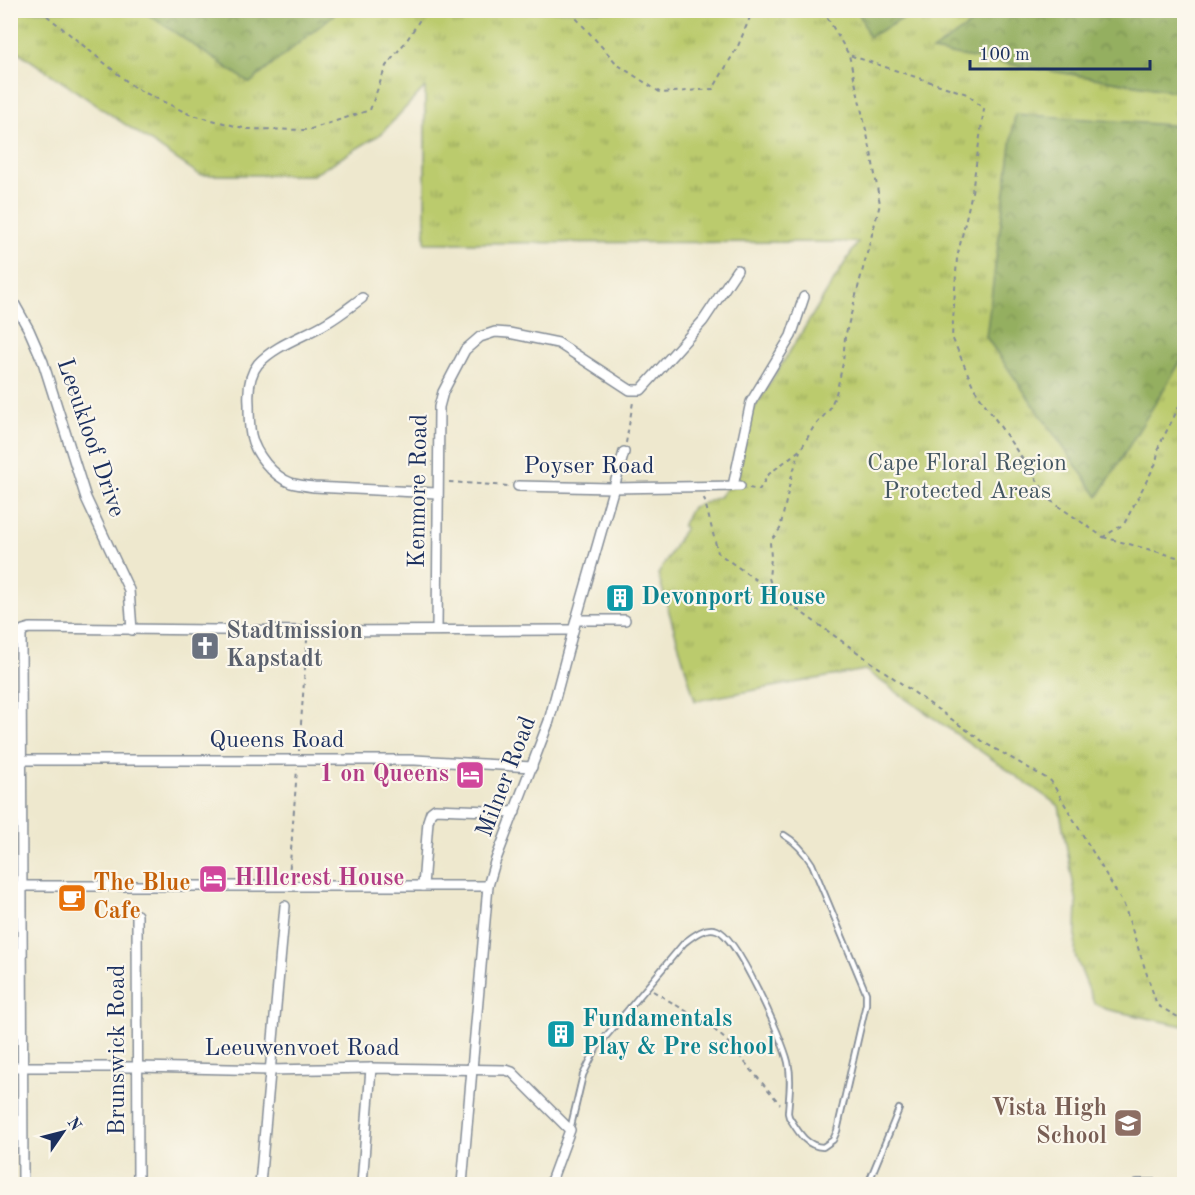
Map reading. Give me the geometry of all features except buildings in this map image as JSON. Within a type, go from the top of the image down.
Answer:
[{"type":"street","points":[[634,391],[644,388],[703,321],[737,270]]},
{"type":"street","name":"Leeukloof Drive","points":[[10,296],[30,330],[43,362],[86,498],[124,577],[130,595],[132,630]]},
{"type":"street","points":[[737,486],[751,402],[792,336],[804,297]]},
{"type":"street","points":[[362,298],[327,323],[273,352],[259,363],[250,380],[248,394],[250,430],[253,441],[258,452],[275,472],[284,479],[297,484],[314,487],[437,493]]},
{"type":"street","name":"Kenmore Road","points":[[437,630],[440,399],[465,351],[480,337],[495,332],[554,342],[634,391]]},
{"type":"street","name":"Milner Road","points":[[462,1185],[488,886],[549,721],[612,488],[624,452]]},
{"type":"street","name":"Poyser Road","points":[[518,486],[612,488],[737,486]]},
{"type":"street","points":[[23,1185],[21,635],[23,630],[30,628],[437,630],[574,625],[625,620]]},
{"type":"street","name":"Queens Road","points":[[22,760],[415,760],[532,766]]},
{"type":"street","points":[[423,886],[428,821],[431,812],[435,809],[514,812]]},
{"type":"street","points":[[10,886],[488,886]]},
{"type":"street","points":[[260,1185],[285,906]]},
{"type":"street","name":"Brunswick Road","points":[[137,915],[138,1185]]},
{"type":"street","name":"Leeuwenvoet Road","points":[[10,1067],[506,1070],[512,1072],[570,1130]]},
{"type":"street","points":[[362,1185],[371,1068]]},
{"type":"street","points":[[553,1183],[570,1130]]},
{"type":"street","points":[[1137,1185],[1164,1185]]},
{"type":"lane","points":[[570,1130],[583,1075],[597,1047],[684,943],[698,932],[708,929],[724,934],[768,1007],[789,1064],[788,1113],[797,1130],[812,1146],[823,1147],[833,1140],[843,1110],[866,1004],[866,993],[812,864],[799,846],[784,835]]},
{"type":"lane","points":[[868,1185],[899,1109]]},
{"type":"path","points":[[40,10],[135,88],[189,114],[247,129],[308,130],[370,110],[387,66],[426,10]]},
{"type":"path","points":[[573,10],[576,18],[618,65],[661,93],[714,89],[738,46],[753,10]]},
{"type":"path","points":[[773,593],[769,578],[770,542],[780,529],[791,478],[801,449],[813,428],[829,410],[836,394],[843,363],[844,337],[880,204],[849,55],[823,10]]},
{"type":"path","points":[[849,55],[967,94],[984,109],[972,192],[957,258],[952,337],[974,388],[1051,501],[1103,537],[1185,559]]},
{"type":"path","points":[[624,452],[634,391]]},
{"type":"path","points":[[1103,537],[1124,524],[1156,463],[1160,446],[1185,398]]},
{"type":"path","points":[[737,486],[759,490],[769,474],[801,449]]},
{"type":"path","name":"Poyser Road","points":[[438,482],[518,486]]},
{"type":"path","points":[[702,486],[718,554],[985,742],[1051,781],[1124,905],[1157,1005],[1178,1017],[1185,1018]]},
{"type":"path","points":[[648,988],[708,1025],[726,1040],[788,1113]]},
{"type":"green space","name":"Cape Floral Region Protected Areas","points":[[10,11],[1184,11],[1184,1026],[1105,1009],[1094,1003],[1075,955],[1077,903],[1059,806],[865,670],[695,701],[658,574],[685,528],[682,526],[692,507],[719,497],[737,475],[750,415],[858,242],[425,243],[425,87],[381,134],[313,175],[200,175],[11,47]]},
{"type":"green space","points":[[143,11],[338,11],[250,83]]},
{"type":"green space","points":[[858,11],[917,11],[869,37]]},
{"type":"green space","points":[[990,11],[1184,11],[1184,93],[932,51]]},
{"type":"green space","points":[[1015,114],[1184,126],[1184,356],[1098,497],[986,337]]},
{"type":"place","name":"Devonport House","points":[[620,598]]},
{"type":"place","name":"Stadtmission Kapstadt","points":[[205,646]]},
{"type":"place","name":"1 on Queens","points":[[470,775]]},
{"type":"place","name":"HIllcrest House","points":[[213,879]]},
{"type":"place","name":"The Blue Cafe","points":[[72,898]]},
{"type":"place","name":"Fundamentals Play & Pre school","points":[[561,1034]]},
{"type":"place","name":"Vista High School","points":[[1128,1123]]}]
